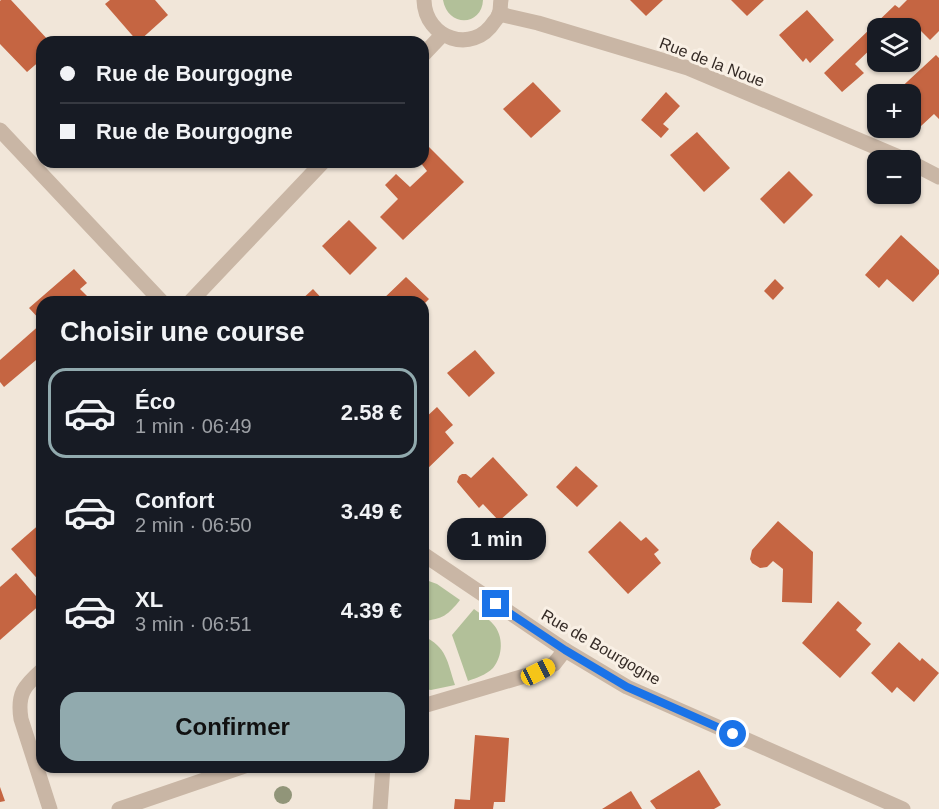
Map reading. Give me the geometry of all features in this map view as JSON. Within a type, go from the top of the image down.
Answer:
[{"type":"street","points":[[424,0],[424,10],[430,24],[442,35],[458,40],[476,38],[490,29],[500,7]]},
{"type":"street","name":"Rue de la Noue","points":[[500,7],[538,23],[688,68],[882,150]]},
{"type":"street","points":[[429,49],[442,35]]},
{"type":"street","points":[[0,130],[156,296]]},
{"type":"street","points":[[196,296],[317,168]]},
{"type":"street","points":[[921,168],[939,177]]},
{"type":"street","name":"Rue de Bourgogne","points":[[429,558],[565,650],[627,687],[903,809]]},
{"type":"street","points":[[429,704],[538,672],[554,664],[565,650]]},
{"type":"street","points":[[36,676],[27,684],[19,707],[36,766]]},
{"type":"street","points":[[38,773],[50,809]]},
{"type":"street","points":[[119,809],[224,773]]},
{"type":"street","points":[[380,809],[383,773]]},
{"type":"green space","points":[[443,0],[483,0],[477,15],[464,20],[451,15]]},
{"type":"green space","points":[[429,581],[460,600],[445,615],[429,620]]},
{"type":"green space","points":[[474,609],[497,629],[501,646],[499,658],[493,668],[468,681],[452,635]]},
{"type":"green space","points":[[429,639],[442,650],[455,685],[429,690]]},
{"type":"building","points":[[11,0],[44,36],[36,36],[36,64],[27,72],[0,44],[0,1]]},
{"type":"building","points":[[110,0],[155,0],[168,15],[145,36],[133,36],[105,4]]},
{"type":"building","points":[[630,0],[663,0],[646,16]]},
{"type":"building","points":[[731,0],[764,0],[747,16]]},
{"type":"building","points":[[907,0],[939,0],[939,31],[930,40],[921,31],[921,18],[881,18],[895,5],[899,8]]},
{"type":"building","points":[[807,10],[834,40],[810,63],[806,58],[803,62],[779,35]]},
{"type":"building","points":[[867,32],[867,53],[855,64],[864,73],[842,92],[824,73]]},
{"type":"building","points":[[936,55],[939,58],[939,119],[934,114],[921,126],[921,84],[905,84],[918,72],[921,72],[921,69]]},
{"type":"building","points":[[533,82],[561,111],[531,138],[503,109]]},
{"type":"building","points":[[666,92],[680,106],[663,124],[669,129],[661,138],[641,120]]},
{"type":"building","points":[[697,132],[730,168],[704,192],[670,155]]},
{"type":"building","points":[[429,147],[464,182],[403,240],[380,217],[398,199],[385,185],[396,174],[410,187],[427,171],[425,168],[429,168]]},
{"type":"building","points":[[789,171],[813,195],[784,224],[760,199]]},
{"type":"building","points":[[349,220],[377,248],[350,275],[322,246]]},
{"type":"building","points":[[901,235],[939,270],[939,274],[913,302],[887,279],[879,288],[865,275]]},
{"type":"building","points":[[74,269],[87,283],[80,289],[87,296],[43,296]]},
{"type":"building","points":[[406,277],[426,296],[386,296]]},
{"type":"building","points":[[775,279],[784,288],[773,300],[764,291]]},
{"type":"building","points":[[313,289],[319,296],[305,296]]},
{"type":"building","points":[[36,302],[36,316],[29,308]]},
{"type":"building","points":[[36,328],[36,360],[4,387],[0,382],[0,360]]},
{"type":"building","points":[[475,350],[495,373],[469,397],[447,373]]},
{"type":"building","points":[[437,407],[453,425],[445,432],[454,443],[429,467],[429,414]]},
{"type":"building","points":[[493,457],[528,495],[499,521],[483,504],[479,508],[457,482],[462,474],[471,478]]},
{"type":"building","points":[[576,466],[598,486],[577,507],[556,487]]},
{"type":"building","points":[[620,521],[641,541],[646,537],[659,550],[654,554],[661,563],[628,594],[588,552]]},
{"type":"building","points":[[778,521],[813,552],[812,603],[782,602],[783,569],[773,561],[767,567],[760,568],[750,559],[752,550]]},
{"type":"building","points":[[36,527],[36,577],[11,549]]},
{"type":"building","points":[[16,573],[36,596],[36,608],[0,640],[0,587]]},
{"type":"building","points":[[838,601],[862,623],[856,630],[871,644],[840,678],[802,643]]},
{"type":"building","points":[[899,642],[920,661],[922,658],[939,673],[914,702],[897,687],[892,693],[871,673]]},
{"type":"building","points":[[475,735],[509,738],[505,802],[494,802],[493,809],[454,809],[455,799],[470,800]]},
{"type":"building","points":[[699,770],[721,805],[714,809],[656,809],[650,801]]},
{"type":"building","points":[[0,787],[5,801],[0,802]]},
{"type":"building","points":[[631,791],[642,809],[602,809]]},
{"type":"route","points":[[496,604],[565,650],[627,687],[733,734]]}]
